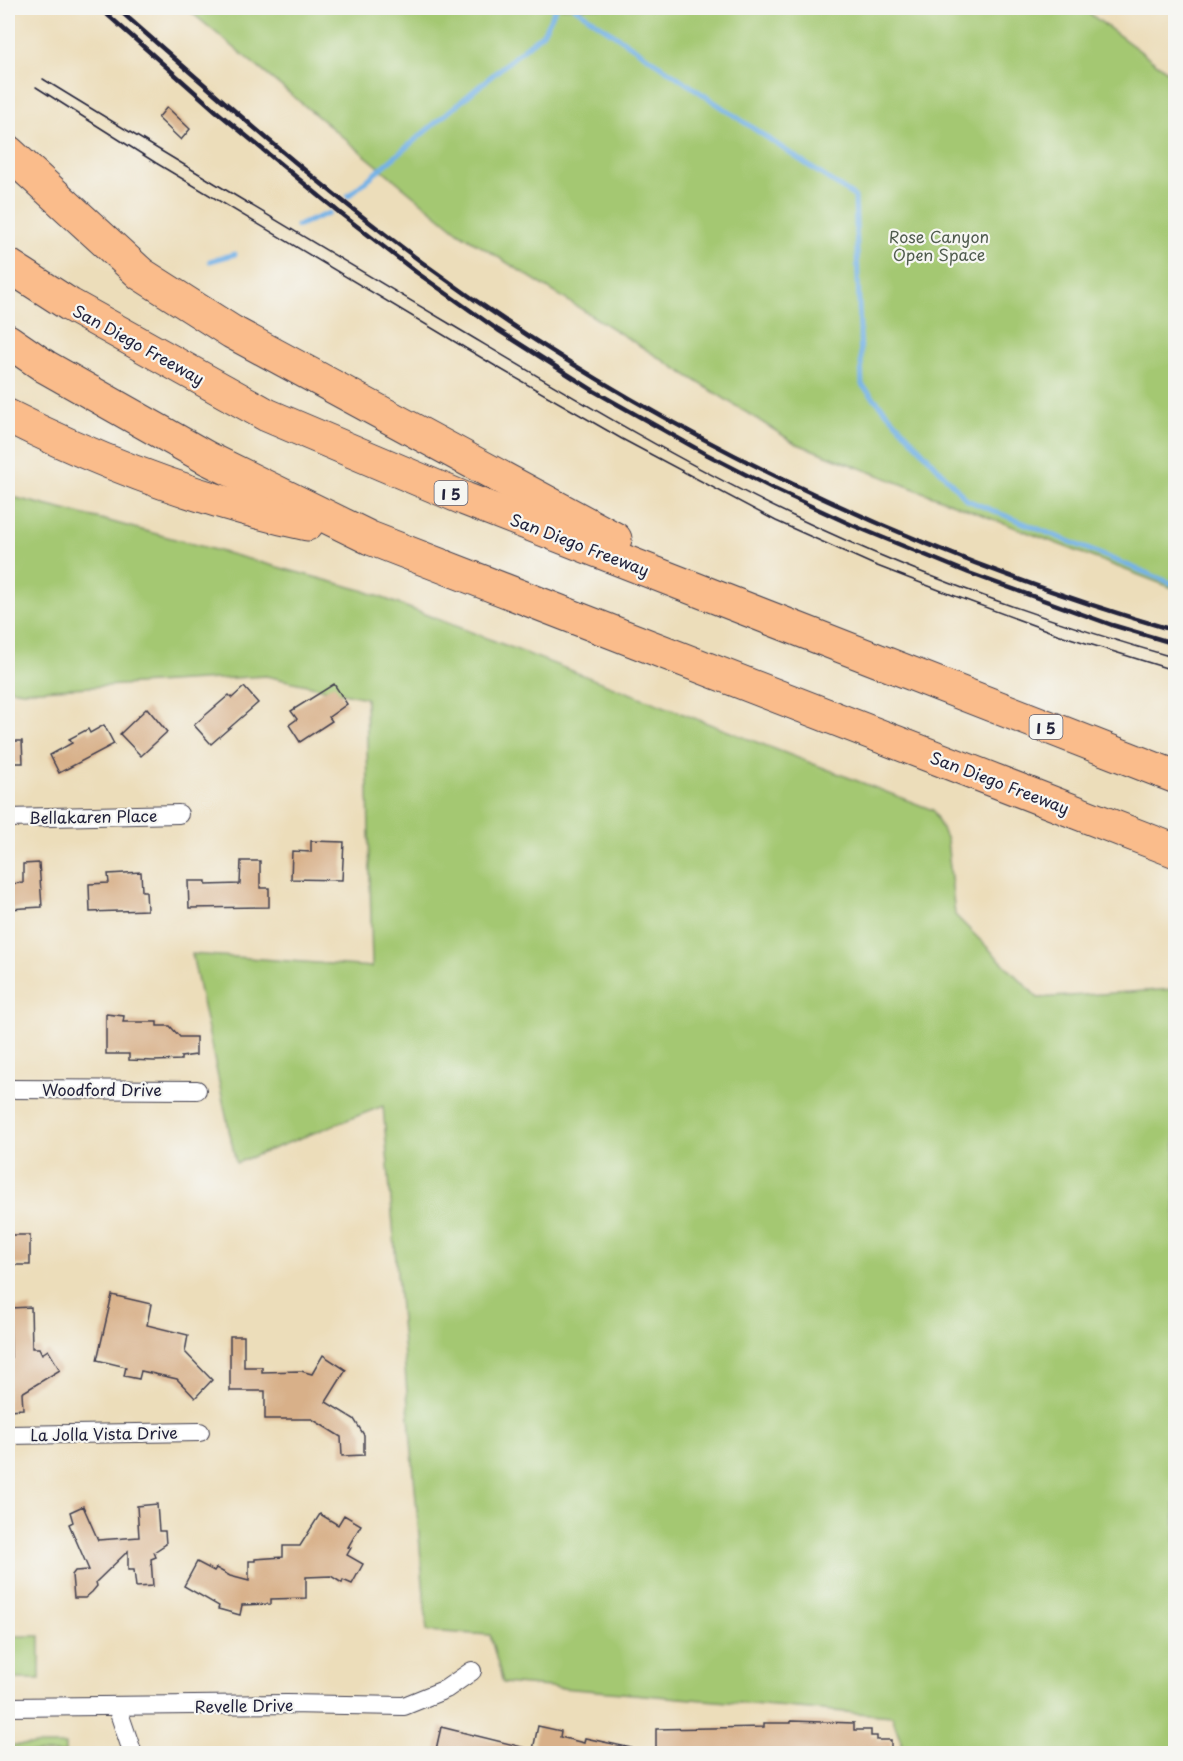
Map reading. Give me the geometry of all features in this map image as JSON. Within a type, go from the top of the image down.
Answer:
[{"type":"highway","points":[[8,152],[141,274],[232,332],[623,543],[917,676]]},
{"type":"highway","name":"San Diego Freeway","points":[[8,265],[70,305],[267,415],[465,499],[1176,777]]},
{"type":"highway","name":"San Diego Freeway","points":[[8,341],[46,367],[207,458],[370,538],[1176,850]]},
{"type":"highway","points":[[8,416],[44,435],[152,480],[298,522],[370,538]]},
{"type":"street","name":"Bellakaren Place","points":[[8,818],[179,814]]},
{"type":"street","name":"Woodford Drive","points":[[8,1089],[197,1090]]},
{"type":"street","name":"La Jolla Vista Drive","points":[[8,1435],[200,1432]]},
{"type":"street","name":"Revelle Drive","points":[[8,1707],[287,1704],[404,1706],[446,1689],[472,1671]]},
{"type":"street","points":[[117,1707],[133,1754]]},
{"type":"green space","name":"Rose Canyon Open Space","points":[[186,8],[1082,8],[1175,77],[1175,589],[795,443],[458,232]]},
{"type":"green space","points":[[8,496],[362,590],[933,810],[947,840],[955,915],[1038,998],[1175,989],[1175,1753],[905,1753],[892,1716],[503,1683],[490,1635],[427,1631],[383,1106],[236,1163],[192,954],[372,967],[366,698],[266,676],[24,691],[8,689]]},
{"type":"green space","points":[[8,1636],[40,1636],[40,1679],[8,1679]]},
{"type":"green space","points":[[8,1745],[65,1745],[65,1753],[8,1753]]},
{"type":"building","points":[[167,107],[190,129],[181,140],[158,118]]},
{"type":"building","points":[[334,684],[347,704],[329,717],[332,721],[300,742],[289,725],[297,719],[291,711]]},
{"type":"building","points":[[244,687],[258,703],[211,744],[194,725],[229,695],[232,698]]},
{"type":"building","points":[[147,708],[167,732],[141,756],[120,734]]},
{"type":"building","points":[[104,725],[114,744],[59,773],[50,755],[72,743],[69,739],[88,729],[90,733]]},
{"type":"building","points":[[8,741],[22,741],[23,763],[8,763]]},
{"type":"building","points":[[311,841],[344,842],[342,880],[291,879],[292,851],[311,852]]},
{"type":"building","points":[[241,861],[260,861],[260,888],[269,888],[269,907],[189,908],[188,881],[206,881],[206,885],[240,884]]},
{"type":"building","points":[[39,863],[42,907],[8,909],[8,884],[23,883],[23,864]]},
{"type":"building","points":[[141,872],[142,891],[146,891],[147,910],[90,912],[89,884],[109,883],[108,874]]},
{"type":"building","points":[[106,1014],[124,1016],[123,1022],[157,1022],[157,1026],[170,1026],[180,1037],[196,1037],[196,1055],[181,1057],[181,1060],[154,1061],[129,1060],[129,1054],[106,1054]]},
{"type":"building","points":[[8,1235],[30,1235],[30,1265],[8,1265]]},
{"type":"building","points":[[112,1295],[151,1304],[147,1325],[188,1335],[185,1352],[212,1380],[195,1398],[177,1379],[141,1371],[139,1379],[124,1376],[126,1367],[97,1360]]},
{"type":"building","points":[[31,1307],[32,1348],[39,1348],[42,1354],[48,1350],[60,1370],[22,1393],[23,1409],[8,1410],[8,1362],[11,1361],[10,1308]]},
{"type":"building","points":[[230,1336],[244,1336],[244,1367],[262,1367],[262,1372],[301,1371],[312,1374],[323,1355],[346,1370],[326,1402],[354,1419],[364,1435],[364,1455],[342,1456],[341,1437],[312,1419],[265,1419],[265,1391],[230,1391]]},
{"type":"building","points":[[157,1504],[159,1531],[165,1531],[166,1544],[154,1552],[156,1557],[151,1559],[153,1586],[136,1587],[134,1570],[128,1570],[128,1551],[96,1582],[97,1586],[92,1592],[85,1598],[74,1598],[72,1575],[75,1571],[89,1570],[69,1524],[73,1522],[70,1512],[83,1506],[98,1540],[139,1537],[137,1506]]},
{"type":"building","points":[[320,1514],[338,1525],[344,1515],[361,1525],[348,1547],[351,1548],[347,1555],[363,1564],[352,1584],[343,1580],[342,1583],[331,1576],[306,1577],[306,1598],[271,1599],[271,1604],[242,1605],[240,1615],[218,1609],[219,1606],[184,1586],[197,1562],[214,1571],[216,1568],[230,1576],[249,1581],[249,1561],[283,1557],[283,1546],[300,1546]]},
{"type":"building","points":[[791,1721],[854,1723],[854,1730],[871,1730],[871,1736],[877,1736],[877,1740],[891,1740],[891,1754],[656,1754],[656,1729],[764,1727],[764,1723],[791,1723]]},
{"type":"building","points":[[538,1726],[561,1731],[560,1737],[584,1743],[585,1738],[632,1748],[631,1754],[532,1754]]},
{"type":"building","points":[[441,1727],[526,1748],[526,1754],[435,1754]]},
{"type":"waterway","points":[[348,196],[543,33],[556,8]]},
{"type":"waterway","points":[[575,8],[855,197],[862,385],[967,500],[1176,585]]},
{"type":"waterway","points":[[297,226],[329,213]]},
{"type":"waterway","points":[[210,261],[235,254]]},
{"type":"tram line","points":[[43,79],[576,399],[747,493],[837,537],[981,595],[1176,658]]},
{"type":"tram line","points":[[36,87],[156,163],[497,367],[622,439],[776,521],[872,564],[939,590],[1057,634],[1176,671]]},
{"type":"railway","points":[[100,8],[216,111],[416,272],[498,330],[594,391],[706,454],[852,525],[969,573],[1112,625],[1176,644]]},
{"type":"railway","points":[[117,8],[267,139],[383,233],[509,323],[598,379],[689,431],[783,480],[879,524],[977,564],[1076,600],[1176,631]]}]
